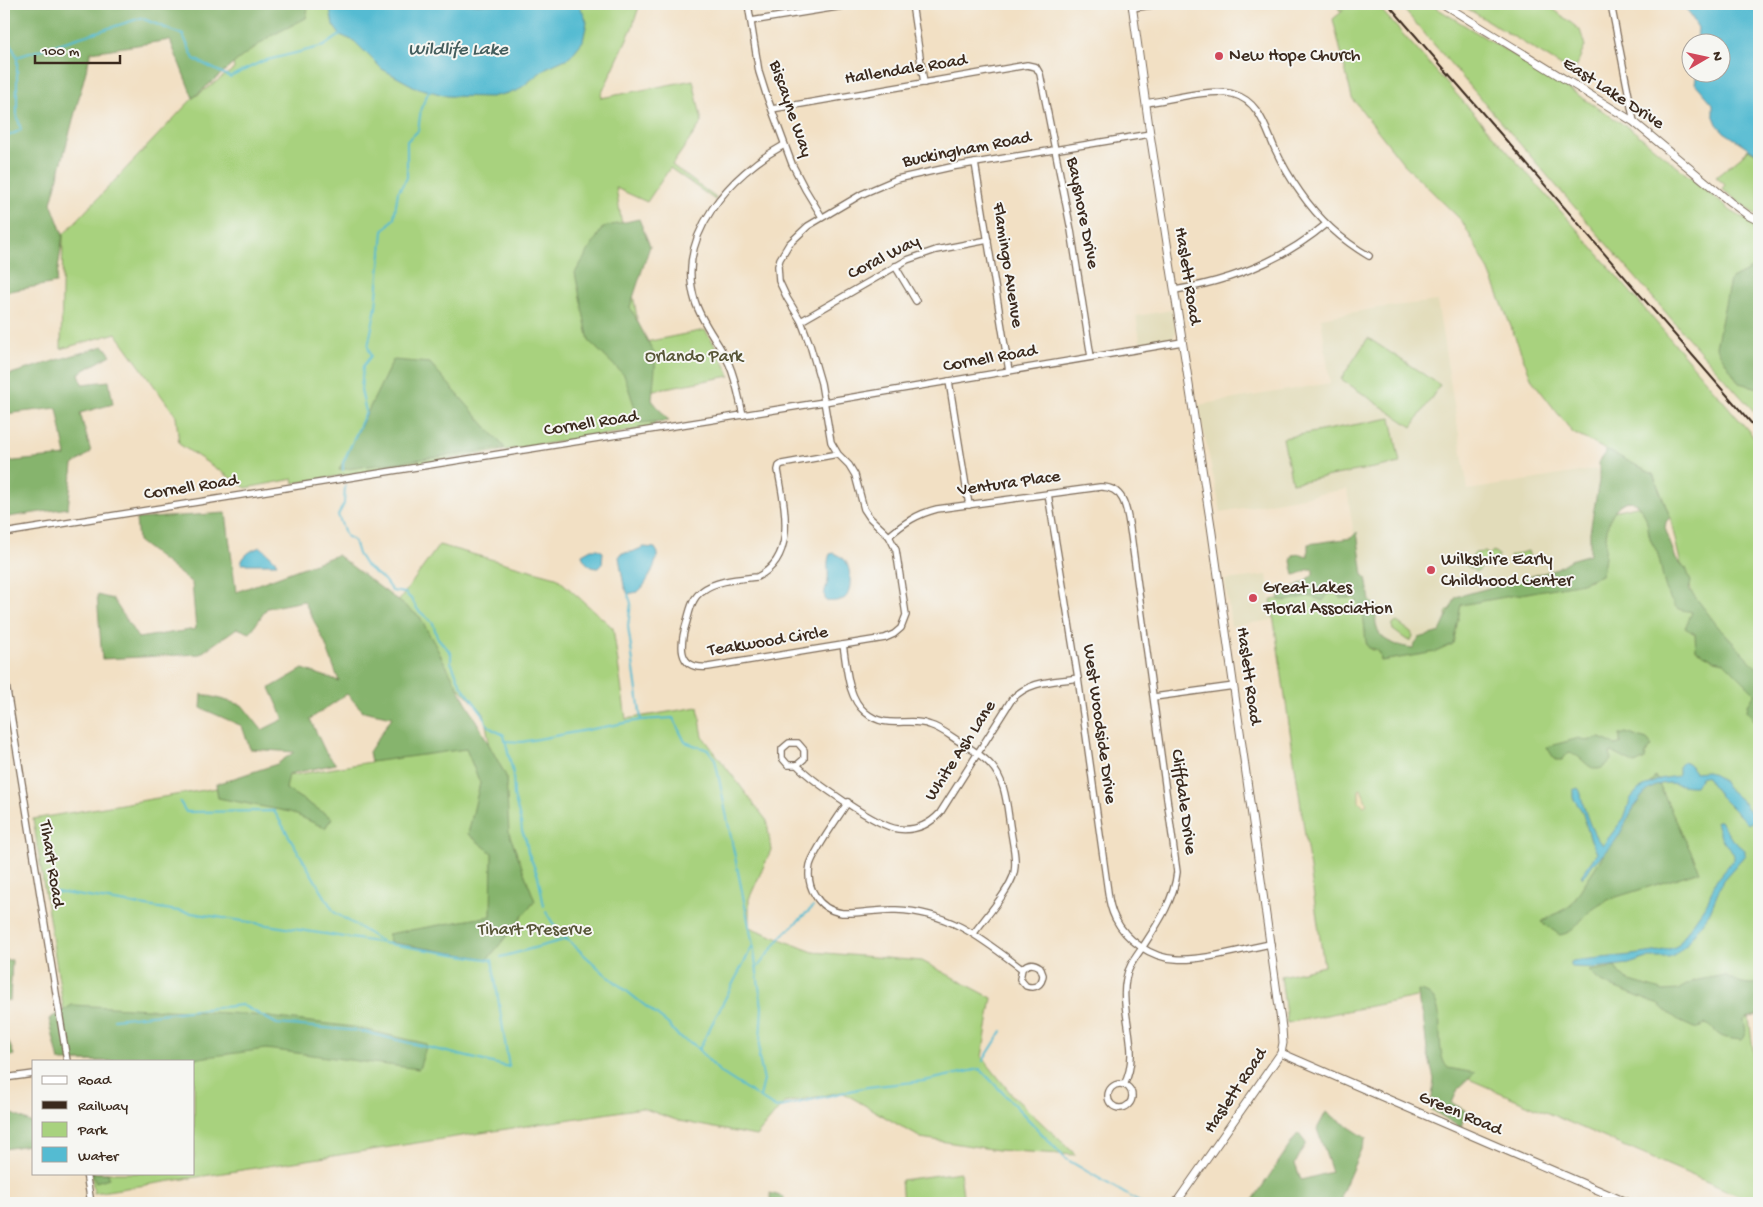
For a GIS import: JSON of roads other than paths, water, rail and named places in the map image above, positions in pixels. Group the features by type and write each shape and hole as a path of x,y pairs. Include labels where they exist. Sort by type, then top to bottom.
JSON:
{"street":[{"name":"Biscayne Way","path":"748,4 759,72 784,145 805,189 822,217"},
{"path":"751,21 828,6 856,4"},
{"path":"912,4 924,83"},
{"path":"1132,6 1159,4"},
{"name":"East Lake Drive","path":"1442,4 1634,122 1730,202 1749,216 1759,220"},
{"path":"1611,4 1634,122"},
{"name":"Haslett Road","path":"1132,6 1234,686 1271,944 1283,1043 1281,1053 1176,1203"},
{"name":"Hallendale Road","path":"772,109 1027,65 1036,67 1040,74"},
{"name":"Bayshore Drive","path":"1040,74 1071,230 1091,357"},
{"path":"1146,103 1220,92 1237,95 1247,101 1261,116 1279,157 1300,192 1326,224 1350,246 1369,256"},
{"name":"Buckingham Road","path":"843,646 890,636 898,632 904,624 906,608 896,550 889,536 866,514 855,474 838,454 831,442 817,367 801,321 782,289 778,274 780,258 789,244 800,233 822,217 862,194 897,179 918,173 1150,134"},
{"path":"743,415 729,364 704,323 695,302 692,286 692,260 702,227 725,192 747,169 784,145"},
{"name":"Flamingo Avenue","path":"975,163 1009,371"},
{"path":"1175,290 1219,281 1256,268 1296,246 1326,224"},
{"name":"Coral Way","path":"801,321 895,266 920,254 988,240"},
{"path":"895,266 916,301"},
{"name":"Cornell Road","path":"4,533 824,402 1182,342"},
{"path":"949,381 969,505"},
{"name":"Teakwood Circle","path":"838,454 779,466 786,526 785,538 776,562 757,577 713,584 701,591 692,604 681,645 683,654 688,662 702,668 843,646"},
{"name":"Ventura Place","path":"889,536 918,514 937,509 1100,486 1111,488 1121,494 1126,511"},
{"name":"West Woodside Drive","path":"1048,494 1078,678 1109,900 1119,925 1142,948"},
{"name":"Cliffdale Drive","path":"1124,1085 1129,1073 1132,1054 1124,989 1126,976 1131,964 1172,898 1177,872 1154,697 1126,511"},
{"path":"843,646 853,695 858,705 866,713 876,720 887,723 914,722 936,727 978,753 993,766 1003,786 1015,865 1014,874 974,933"},
{"name":"Tihart Road","path":"4,672 67,1060"},
{"name":"White Ash Lane","path":"797,765 804,759 804,750 798,743 789,743 782,749 782,758 788,765 797,765 811,779 880,823 901,829 920,827 931,822 940,813 1012,699 1023,689 1037,684 1078,678"},
{"path":"1154,697 1234,686"},
{"path":"848,802 810,867 810,886 822,904 827,908 842,913 889,910 918,912 944,919 974,933 1022,969"},
{"path":"1142,948 1164,957 1186,959 1271,944"},
{"path":"1031,964 1040,967 1043,975 1040,984 1032,988 1023,984 1020,976 1022,969 1031,964"},
{"name":"Green Road","path":"1281,1053 1606,1194 1617,1201 1628,1203"},
{"path":"4,1078 32,1074"},
{"name":"Cliffdale Drive","path":"1115,1085 1124,1085 1131,1092 1131,1101 1124,1108 1115,1108 1108,1101 1108,1092 1115,1085"},
{"path":"86,1174 91,1203"},
{"path":"1603,1203 1606,1194"}],"water":[{"name":"Wildlife Lake","path":"329,4 579,4 587,22 583,41 570,57 546,68 517,91 491,97 447,96 415,87 382,69 354,41 340,35 333,25"},
{"path":"1684,4 1759,4 1759,155 1724,132 1717,124 1713,114 1713,104 1695,83 1730,82 1730,32 1698,32 1698,28"},
{"path":"261,547 277,564 241,564 243,558 248,553"},
{"path":"644,547 655,548 658,553 655,562 647,581 640,590 628,594 624,586 619,557 622,553 632,552"},
{"path":"591,549 598,549 603,552 602,565 599,568 590,566 583,557 582,554"},
{"path":"834,553 846,562 850,578 849,590 848,595 843,599 826,601 828,560 830,554"},
{"path":"1683,762 1688,763 1695,772 1706,771 1721,779 1726,787 1744,803 1754,817 1753,821 1748,824 1719,795 1707,777 1702,776 1695,786 1670,783 1661,784 1645,793 1639,800 1614,843 1582,877 1597,853 1590,838 1582,811 1573,798 1573,790 1578,788 1581,793 1590,826 1599,842 1603,845 1624,818 1631,798 1638,790 1660,779 1677,776 1679,774 1679,767"},
{"path":"1717,821 1720,821 1731,838 1745,850 1745,855 1723,880 1710,912 1685,946 1669,958 1647,958 1629,964 1594,968 1571,967 1571,962 1573,961 1660,951 1678,945 1707,903 1716,880 1734,859 1732,852 1720,835"}],"waterway":[{"path":"4,138 21,130 17,115 17,57 141,18 183,35 194,59 230,77 263,61 324,46 340,35"},
{"path":"4,30 17,57"},
{"path":"343,470 343,463 366,412 361,390 363,366 371,356 368,347 376,307 383,231 394,218 398,192 407,178 407,141 418,131 421,108 429,91"},
{"path":"345,486 344,504 338,515 346,536 354,541 358,554 365,565 384,580 392,591 405,593 418,610 433,623 437,637 451,653 451,662 461,685 483,714 486,723 492,729 504,735 513,773 514,796 522,831 538,876 544,906"},
{"path":"505,741 522,742 641,720 628,626 631,603 628,594"},
{"path":"641,720 673,718 685,742 708,750 715,759 753,945 762,1007 759,1058 764,1080 760,1097"},
{"path":"180,802 186,812 274,811 334,912 381,941"},
{"path":"50,891 492,960 509,1067 360,1031 277,1024 242,1005 114,1019"},
{"path":"757,968 782,936 813,907"},
{"path":"546,912 557,930 604,973 668,1024 679,1037 693,1044 720,1072 776,1108 867,1087 924,1081 980,1069 1066,1159 1141,1203"},
{"path":"501,957 567,939"},
{"path":"699,1049 753,945"},
{"path":"983,1061 1002,1031"}],"railway":[{"path":"1388,4 1759,432"}],"place":[{"name":"New Hope Church","path":"1219,56"},
{"name":"Wilkshire Early Childhood Center","path":"1431,570"},
{"name":"Great Lakes Floral Association","path":"1253,598"}],"park label":[{"name":"Orlando Park","path":"694,357"},
{"name":"Tihart Preserve","path":"535,930"}]}
